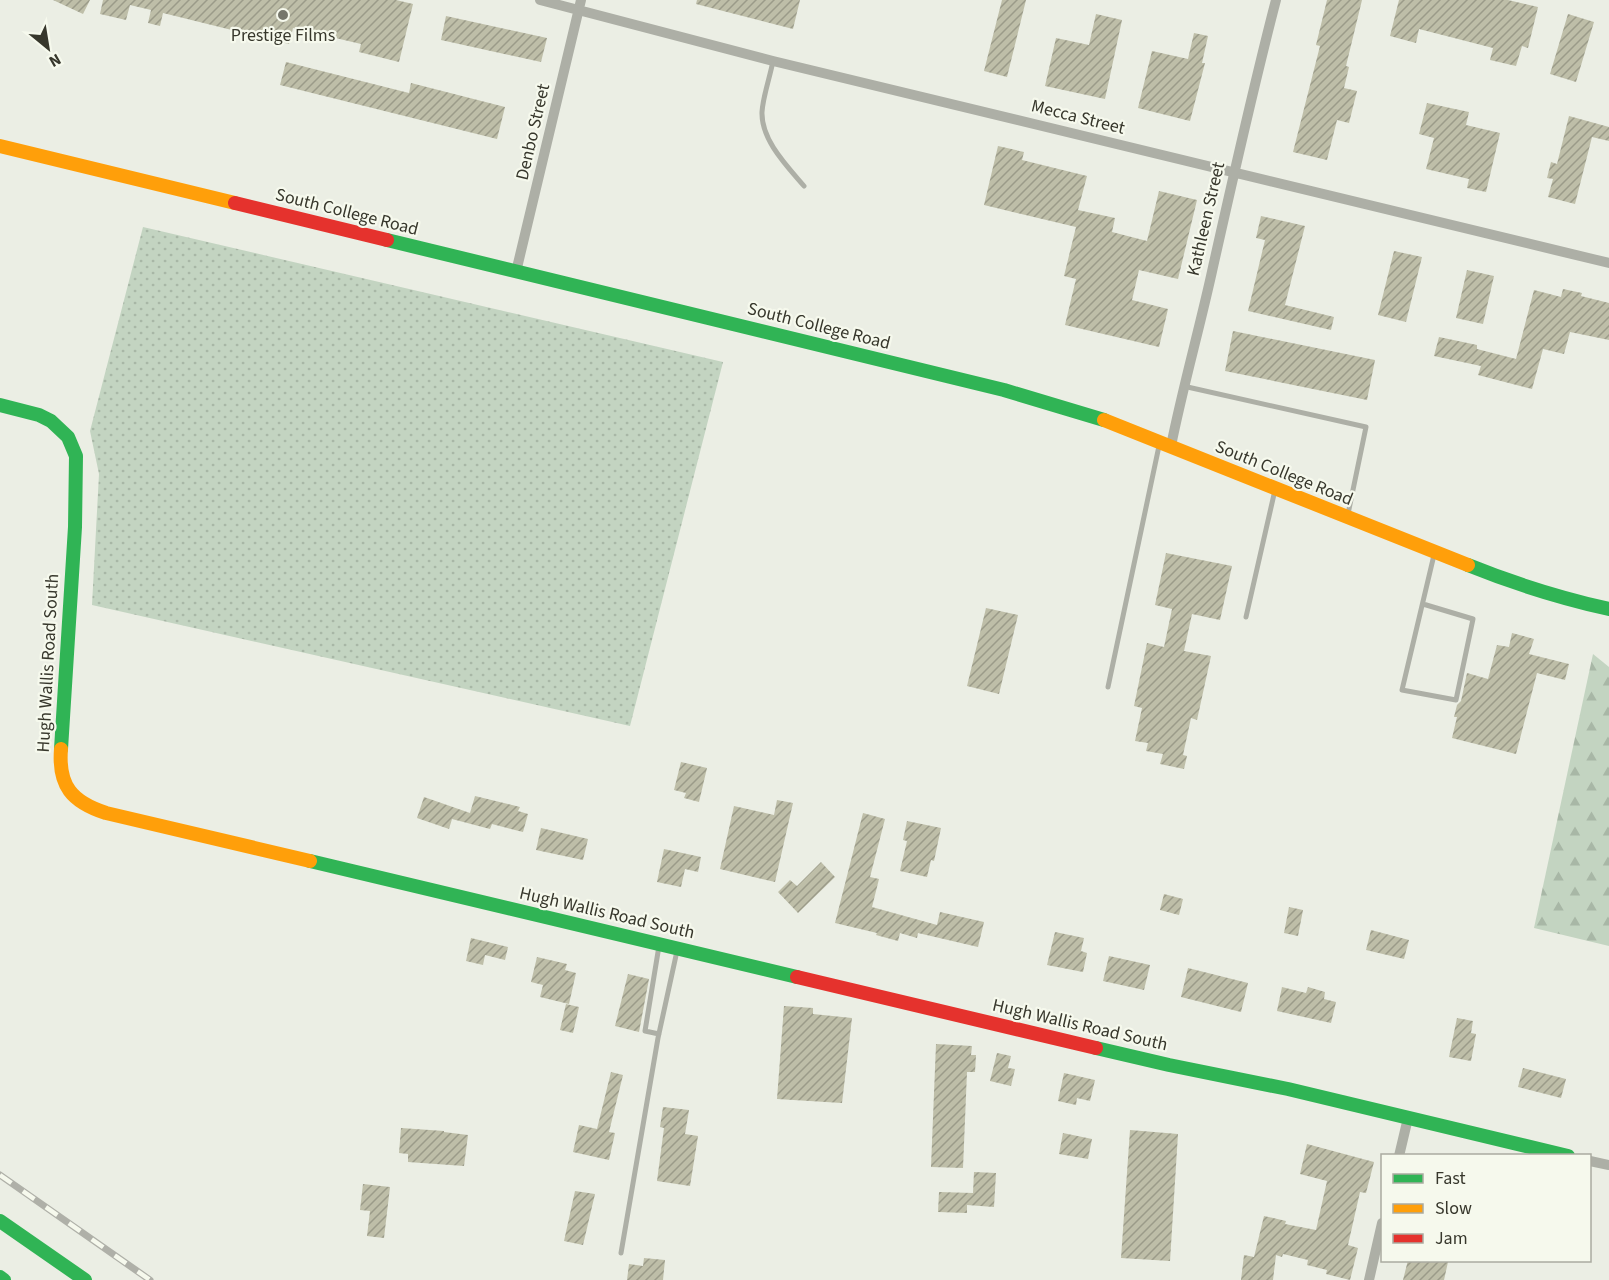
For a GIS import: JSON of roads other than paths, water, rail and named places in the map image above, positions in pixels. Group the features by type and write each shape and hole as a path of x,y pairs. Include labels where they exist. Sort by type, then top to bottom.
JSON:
{"main road":[{"name":"South College Road","path":"0,146 1004,390 1089,414 1520,586 1559,598 1609,609"},
{"name":"Hugh Wallis Road South","path":"0,405 32,413 51,421 68,437 76,456 75,527 60,742 63,781 72,796 83,805 106,813 1169,1065 1288,1089 1564,1154"},
{"path":"0,1221 85,1280"},
{"path":"0,1277 4,1280"}],"street":[{"name":"Mecca Street","path":"540,0 580,5 773,61 1609,262"},
{"name":"Kathleen Street","path":"1165,444 1183,386 1213,269 1233,171 1276,0"},
{"name":"Denbo Street","path":"516,272 580,5"},
{"path":"1399,1154 1408,1118"},
{"path":"1591,1161 1609,1165"},
{"path":"1369,1280 1381,1231"}],"lane":[{"path":"773,61 762,112 764,128 775,149 804,186"},
{"path":"1183,386 1365,427 1348,519"},
{"path":"1108,687 1165,444"},
{"path":"1246,617 1275,490"},
{"path":"1423,604 1473,619 1456,700 1402,690 1435,553"},
{"path":"659,944 645,1031 659,1034"},
{"path":"621,1253 659,1034 677,948"}],"railway":[{"path":"0,1175 150,1280"}],"place":[{"name":"Prestige Films","path":"283,15"}]}
